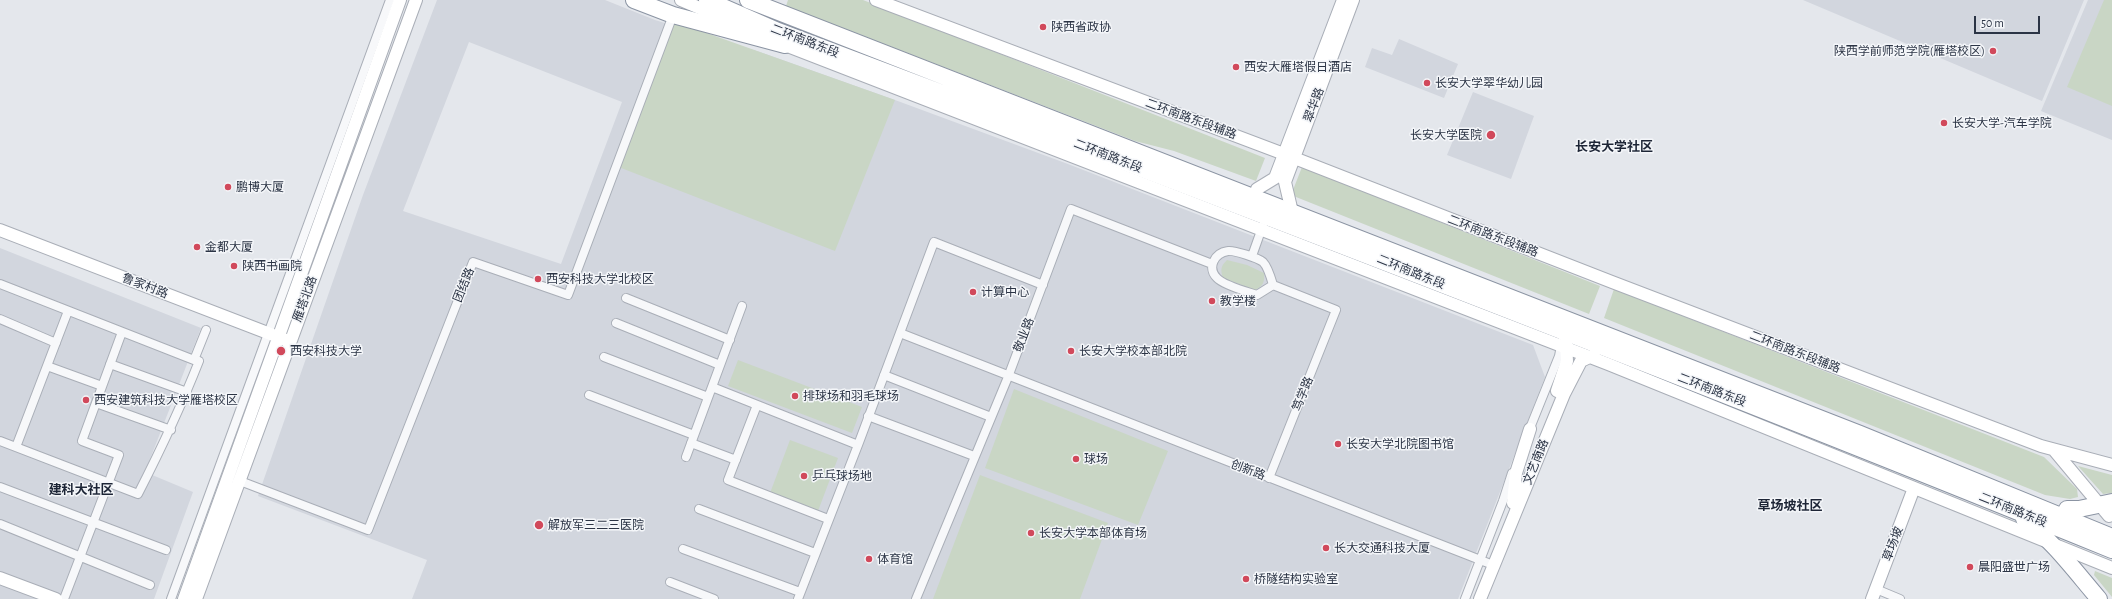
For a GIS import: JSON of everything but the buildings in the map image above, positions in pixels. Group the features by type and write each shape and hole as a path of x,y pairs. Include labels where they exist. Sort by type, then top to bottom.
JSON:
{"highway":[{"path":"634,0 673,15 785,45"},
{"name":"二环南路东段","path":"707,0 778,31 1564,343 1617,353 2112,550"},
{"name":"二环南路东段","path":"748,0 1138,153 1291,207 1860,434 2112,537"},
{"path":"773,0 787,15"},
{"path":"1138,153 1189,164 1257,189 1291,207 1670,349 2066,509 2105,512"},
{"path":"1978,483 2016,489"},
{"path":"2010,509 2038,529 2098,599"},
{"path":"2066,509 2105,512"}],"main road":[{"name":"雁塔北路","path":"184,599 400,0"},
{"name":"雁塔北路","path":"196,599 240,481 279,338 416,0"},
{"path":"681,0 785,45 1264,223"},
{"name":"二环南路东段辅路","path":"876,0 1289,156 1612,282 2054,450 2112,465"},
{"name":"翠华路","path":"1291,207 1285,182 1289,156 1344,0"},
{"name":"翠华路","path":"1257,189 1275,178 1289,156 1353,0"},
{"name":"鲁家村路","path":"0,230 279,338"},
{"path":"1564,343 1587,357 2112,568"},
{"name":"文艺南路","path":"1474,599 1484,562 1513,503 1560,384 1565,368 1564,343"},
{"path":"1587,357 1604,353 1617,353"},
{"name":"文艺南路","path":"1480,599 1574,371 1581,361 1587,357"},
{"path":"1513,503 1516,473 1530,429"},
{"path":"2054,450 2105,512"},
{"name":"草场坡","path":"1874,594 1914,488"},
{"path":"0,578 56,599"}],"street":[{"path":"172,599 279,338 390,0"},
{"name":"团结路","path":"240,481 368,530 473,262 568,295 673,15"},
{"name":"敬业路","path":"916,599 1008,376 1071,209 1212,264"},
{"path":"1252,256 1264,223"},
{"path":"683,549 799,596 858,445 934,242 1043,285"},
{"path":"1228,251 1252,256 1263,262 1273,285 1257,295 1217,279 1212,269 1212,264 1218,255 1228,251"},
{"path":"0,284 199,361 170,430 138,494 0,441"},
{"name":"笃学路","path":"1269,478 1336,310 1273,285"},
{"path":"626,298 730,340"},
{"path":"686,457 742,306"},
{"path":"16,447 68,311"},
{"path":"0,319 56,343"},
{"path":"616,323 720,365"},
{"path":"194,360 206,330"},
{"path":"64,599 119,455 82,441 122,332"},
{"name":"创新路","path":"900,333 1484,562"},
{"path":"1465,599 1484,562 1517,452 1530,429 1564,343"},
{"path":"604,357 708,397"},
{"path":"110,364 187,392"},
{"path":"48,366 102,386"},
{"path":"884,375 991,417"},
{"path":"712,387 858,445"},
{"path":"589,395 692,439 736,460"},
{"path":"96,403 170,430"},
{"path":"757,405 728,480 828,519"},
{"path":"868,416 974,456"},
{"path":"0,487 166,550"},
{"path":"698,509 816,552"},
{"path":"0,524 150,585"},
{"path":"670,582 714,599"},
{"path":"1874,594 1900,599"}],"shaded area":[{"name":"长安大学校本部北院","path":"437,0 605,0 655,20 760,52 1068,164 1533,345 1545,377 1458,599 412,599 427,560 258,496 363,195","holes":["469,42 622,102 561,264 403,211"]},
{"name":"陕西学前师范学院(雁塔校区)","path":"1803,0 2084,0 2042,101"},
{"path":"2088,0 2112,0 2112,140 2041,111"},
{"name":"长安大学翠华幼儿园","path":"1399,39 1458,64 1444,98 1365,67 1372,48 1392,55"},
{"name":"长安大学医院","path":"1473,92 1534,116 1511,179 1447,155"},
{"name":"西安建筑科技大学雁塔校区","path":"0,248 201,328 145,472 193,492 154,599 0,599"}],"green space":[{"path":"788,0 863,0 1265,158 1256,181 1174,151 1135,141 786,6"},
{"path":"2104,0 2112,0 2112,106 2067,87"},
{"path":"670,20 895,100 835,251 616,166"},
{"path":"1302,167 1600,286 1589,314 1291,195"},
{"path":"1227,260 1247,265 1264,273 1264,281 1262,285 1255,290 1223,278 1222,268 1223,264"},
{"path":"1614,289 2044,457 2077,489 2078,497 2070,499 2045,495 1604,318"},
{"name":"排球场和羽毛球场","path":"738,360 862,407 852,433 728,386"},
{"name":"球场","path":"1014,389 1168,451 1138,525 985,468"},
{"name":"乒乓球场地","path":"790,440 838,458 818,511 770,493"},
{"path":"2078,466 2112,475 2112,493 2103,494"},
{"name":"长安大学本部体育场","path":"980,475 1108,523 1080,599 933,599"},
{"path":"2095,571 2112,578 2112,597 2094,575"}],"place":[{"name":"陕西省政协","path":"1043,27"},
{"name":"陕西学前师范学院(雁塔校区)","path":"1993,51"},
{"name":"西安大雁塔假日酒店","path":"1236,67"},
{"name":"长安大学翠华幼儿园","path":"1427,83"},
{"name":"长安大学-汽车学院","path":"1944,123"},
{"name":"长安大学医院","path":"1491,135"},
{"name":"鹏博大厦","path":"228,187"},
{"name":"金都大厦","path":"197,247"},
{"name":"陕西书画院","path":"234,266"},
{"name":"西安科技大学北校区","path":"538,279"},
{"name":"计算中心","path":"973,292"},
{"name":"教学楼","path":"1212,301"},
{"name":"西安科技大学","path":"281,351"},
{"name":"长安大学校本部北院","path":"1071,351"},
{"name":"排球场和羽毛球场","path":"795,396"},
{"name":"西安建筑科技大学雁塔校区","path":"86,400"},
{"name":"长安大学北院图书馆","path":"1338,444"},
{"name":"球场","path":"1076,459"},
{"name":"乒乓球场地","path":"804,476"},
{"name":"解放军三二三医院","path":"539,525"},
{"name":"长安大学本部体育场","path":"1031,533"},
{"name":"长大交通科技大厦","path":"1326,548"},
{"name":"体育馆","path":"869,559"},
{"name":"晨阳盛世广场","path":"1970,567"},
{"name":"桥隧结构实验室","path":"1246,579"}],"district":[{"name":"长安大学社区","path":"1614,147"},
{"name":"建科大社区","path":"81,490"},
{"name":"草场坡社区","path":"1790,506"}]}
